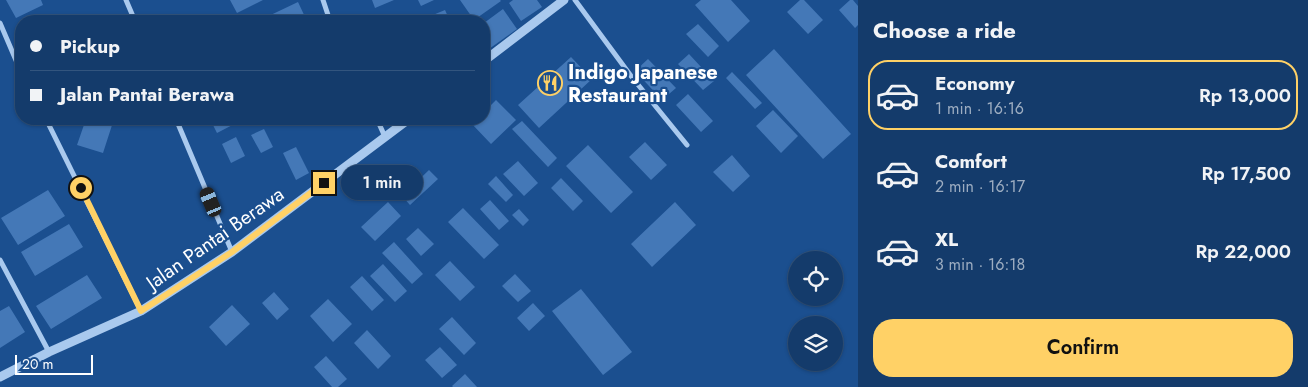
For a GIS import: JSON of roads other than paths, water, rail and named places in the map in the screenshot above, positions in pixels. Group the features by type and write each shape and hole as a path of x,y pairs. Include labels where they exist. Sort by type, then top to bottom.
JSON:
{"street":[{"path":"126,0 132,15"},
{"path":"322,0 328,15"},
{"path":"490,56 564,0"},
{"path":"575,0 687,145"},
{"path":"0,22 15,58"},
{"path":"49,125 141,311"},
{"path":"179,125 232,252"},
{"path":"380,125 385,137"},
{"name":"Jalan Pantai Berawa","path":"0,377 49,352 141,311 232,252 401,125"},
{"path":"0,260 49,352"}],"place":[{"name":"Indigo Japanese Restaurant","path":"550,83"}]}
